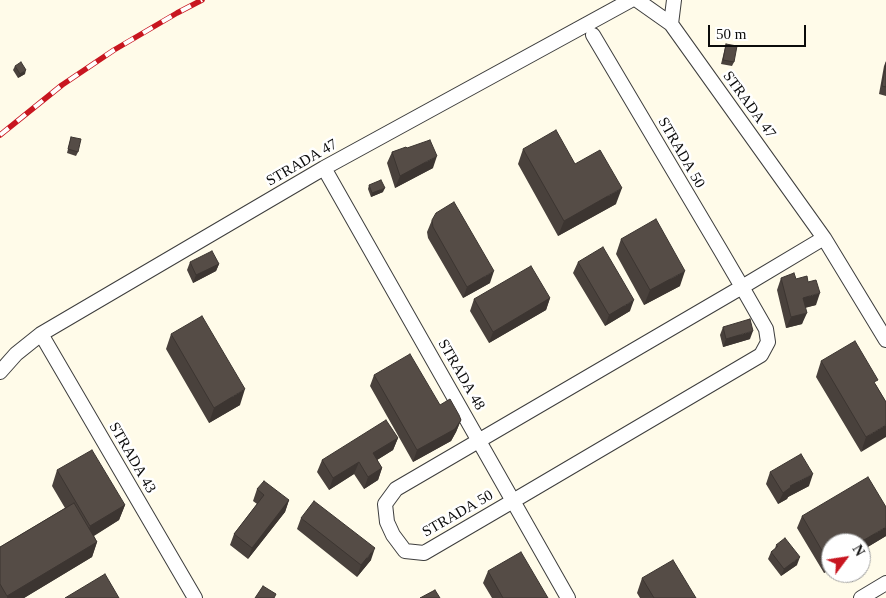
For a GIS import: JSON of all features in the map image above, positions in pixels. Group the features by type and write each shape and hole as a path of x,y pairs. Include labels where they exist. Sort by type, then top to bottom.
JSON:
{"street":[{"name":"STRADA 47","path":"0,372 16,354 41,334 324,168 631,0"},
{"name":"STRADA 47","path":"636,0 670,24 824,238"},
{"path":"670,24 674,0"},
{"name":"STRADA 50","path":"593,35 742,287 766,329 768,342 761,355 424,553 405,551 392,535 387,522 385,504 396,489 742,287 824,238"},
{"name":"STRADA 48","path":"324,168 568,598"},
{"path":"824,238 886,340"},
{"name":"STRADA 43","path":"41,334 195,598"},
{"path":"861,598 886,583"}],"building":[{"path":"726,44 737,46 734,62 723,60"},
{"path":"21,62 26,70 20,74 15,66"},
{"path":"886,63 886,87 882,86"},
{"path":"556,130 575,164 600,150 622,188 564,221 523,149"},
{"path":"71,137 81,139 78,152 68,149"},
{"path":"430,140 437,156 400,176 392,152"},
{"path":"381,180 385,188 372,193 369,185"},
{"path":"454,202 494,271 467,287 433,227 432,220 436,213"},
{"path":"656,219 685,271 650,290 621,239"},
{"path":"603,247 634,300 609,315 578,262"},
{"path":"212,251 219,264 196,275 190,262"},
{"path":"531,266 550,298 493,332 474,299"},
{"path":"794,273 796,279 807,276 808,282 816,280 820,293 803,298 807,313 791,317 781,278"},
{"path":"202,316 245,389 214,408 171,334"},
{"path":"750,319 753,331 726,339 723,327"},
{"path":"855,341 878,380 874,382 886,402 886,425 866,437 821,361"},
{"path":"410,354 440,405 450,399 461,420 455,429 417,450 374,375"},
{"path":"386,420 398,438 373,453 382,468 368,477 359,462 333,478 322,460"},
{"path":"92,450 125,505 90,526 57,470"},
{"path":"801,454 813,474 790,486 783,493 770,472"},
{"path":"868,477 886,507 886,527 871,536 871,533 821,533 821,549 802,516"},
{"path":"264,481 289,500 252,548 234,534 264,495 257,489"},
{"path":"314,501 375,548 361,565 301,518"},
{"path":"74,503 97,542 7,596 0,584 0,547"},
{"path":"785,538 800,557 784,569 771,552"},
{"path":"521,552 548,598 503,598 488,571"},
{"path":"673,560 696,598 654,598 642,578"},
{"path":"105,574 119,598 65,598"},
{"path":"263,586 276,594 274,598 255,598"},
{"path":"435,590 440,598 420,598"}],"railway":[{"path":"0,135 62,85 114,50 202,0"}]}
